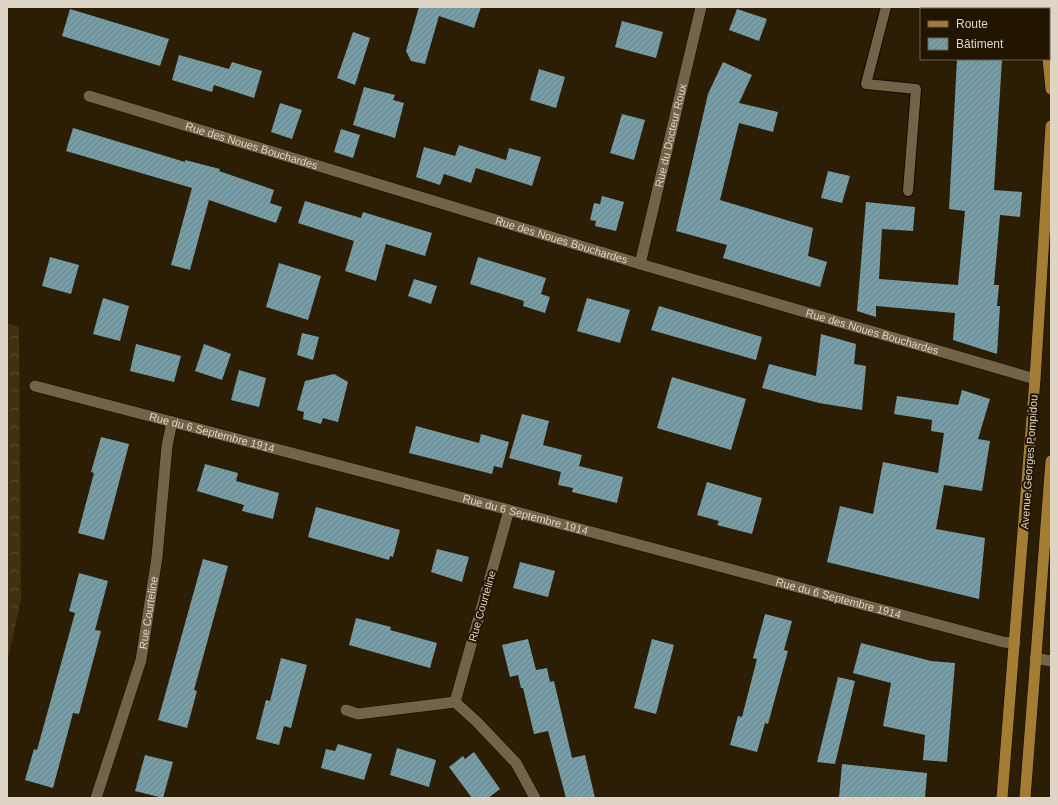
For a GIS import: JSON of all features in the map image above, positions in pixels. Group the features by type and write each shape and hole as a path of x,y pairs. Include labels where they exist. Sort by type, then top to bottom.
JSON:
{"main road":[{"path":"1013,7 1017,8"},
{"path":"1048,60 1051,89"},
{"name":"Avenue Georges Pompidou","path":"1002,798 1035,379 1051,126"},
{"name":"Avenue Georges Pompidou","path":"1025,798 1051,461"}],"street":[{"name":"Rue du Docteur Roux","path":"640,264 701,7"},
{"name":"Rue des Noues Bouchardes","path":"89,96 640,264 1035,379"},
{"name":"Rue du 6 Septembre 1914","path":"35,386 509,510 1003,642 1015,643"},
{"name":"Rue Courteline","path":"96,798 141,660 157,558 167,446 172,422"},
{"name":"Rue Courteline","path":"455,702 509,510"},
{"path":"1035,658 1051,661"},
{"path":"346,710 358,714 455,702 477,722 516,763 535,798"}],"lane":[{"path":"886,7 866,84 916,89 908,191"}],"green space":[{"path":"7,323 19,327 21,599 7,663"}],"building":[{"path":"419,7 481,7 474,28 439,16 425,64 411,61 406,51"},
{"path":"70,9 169,39 160,66 62,36"},
{"path":"737,9 767,19 759,41 729,30"},
{"path":"622,21 663,32 656,58 615,47"},
{"path":"353,32 370,38 355,85 337,78"},
{"path":"179,55 229,69 232,62 262,71 254,98 214,85 212,92 172,80"},
{"path":"957,60 1002,60 994,190 1022,192 1020,217 1000,215 994,285 999,285 997,306 1000,306 997,354 953,340 955,313 876,306 876,317 857,311 866,202 915,207 913,231 882,229 879,279 958,285 965,211 949,209"},
{"path":"723,62 752,75 739,103 778,112 773,132 739,123 720,200 813,228 808,256 827,262 820,287 723,258 727,245 676,231 708,94"},
{"path":"539,69 565,77 556,108 530,100"},
{"path":"364,87 395,95 393,100 404,103 395,138 353,125"},
{"path":"280,103 302,110 292,139 271,132"},
{"path":"622,114 645,120 634,160 610,153"},
{"path":"73,128 185,162 185,160 220,169 219,171 274,190 270,203 282,207 276,223 209,200 190,270 171,265 192,188 66,151"},
{"path":"341,129 360,135 353,158 334,152"},
{"path":"459,145 506,160 509,148 541,157 532,186 476,168 471,183 444,174 440,185 416,177 424,147 455,156"},
{"path":"828,171 850,176 842,203 821,198"},
{"path":"602,196 624,202 616,231 595,226 596,221 590,220 594,203 600,204"},
{"path":"305,201 361,218 363,212 432,233 425,256 386,244 376,281 345,271 354,241 298,223"},
{"path":"50,257 79,265 71,294 42,286"},
{"path":"478,257 546,278 541,294 550,297 545,313 523,306 524,301 470,284"},
{"path":"279,263 321,276 308,320 266,307"},
{"path":"414,279 437,286 431,304 408,296"},
{"path":"103,298 129,306 120,341 93,334"},
{"path":"587,298 630,310 620,343 577,331"},
{"path":"659,306 762,337 756,360 651,330"},
{"path":"302,333 319,337 313,360 297,355"},
{"path":"821,334 856,344 854,364 866,366 862,410 819,403 762,388 769,364 816,376"},
{"path":"136,344 181,356 174,382 130,371"},
{"path":"204,344 231,354 222,380 195,371"},
{"path":"239,370 266,378 259,407 231,400"},
{"path":"334,374 348,382 338,422 323,418 321,424 303,419 304,412 297,410 305,381"},
{"path":"672,377 746,399 731,450 657,428"},
{"path":"962,390 990,399 978,439 990,441 982,491 944,485 936,529 985,538 979,599 827,562 840,506 873,514 883,462 938,473 944,433 931,431 932,420 894,414 897,396 958,405"},
{"path":"522,414 549,421 543,445 582,455 579,466 623,477 617,503 572,492 573,488 558,485 561,472 509,458"},
{"path":"416,426 479,443 481,434 509,442 502,468 494,466 492,474 409,453"},
{"path":"101,437 129,444 104,540 78,533 94,473 91,472"},
{"path":"205,464 238,473 236,481 279,493 273,519 242,511 244,505 197,491"},
{"path":"707,482 762,498 752,534 717,525 719,521 697,515"},
{"path":"316,507 400,530 393,557 390,556 389,560 308,537"},
{"path":"437,549 469,557 462,582 431,572"},
{"path":"203,559 228,566 194,690 197,691 187,728 158,720"},
{"path":"520,562 555,571 548,597 513,588"},
{"path":"79,573 108,581 95,630 101,631 79,714 73,713 53,788 25,780 34,749 37,750 75,613 69,611"},
{"path":"765,614 792,621 784,650 788,651 768,724 765,723 757,752 730,745 738,716 742,717 757,659 753,658"},
{"path":"356,618 391,627 390,630 437,643 430,668 349,645"},
{"path":"528,639 536,670 547,668 550,682 554,681 572,758 585,755 595,798 566,798 548,731 534,734 523,688 521,688 518,675 510,677 502,645"},
{"path":"652,639 674,645 656,714 634,708"},
{"path":"861,643 931,661 955,663 947,762 923,760 925,735 883,726 891,683 853,673"},
{"path":"281,658 307,665 291,728 284,726 279,745 256,739 266,700 270,701"},
{"path":"838,677 855,681 835,764 817,762"},
{"path":"338,744 372,754 364,780 321,768 326,749 335,751"},
{"path":"397,748 436,760 429,787 390,775"},
{"path":"474,752 500,789 488,798 472,798 449,767 463,756 465,759"},
{"path":"145,755 173,762 163,798 135,791"},
{"path":"842,764 927,773 925,798 839,798"}]}
